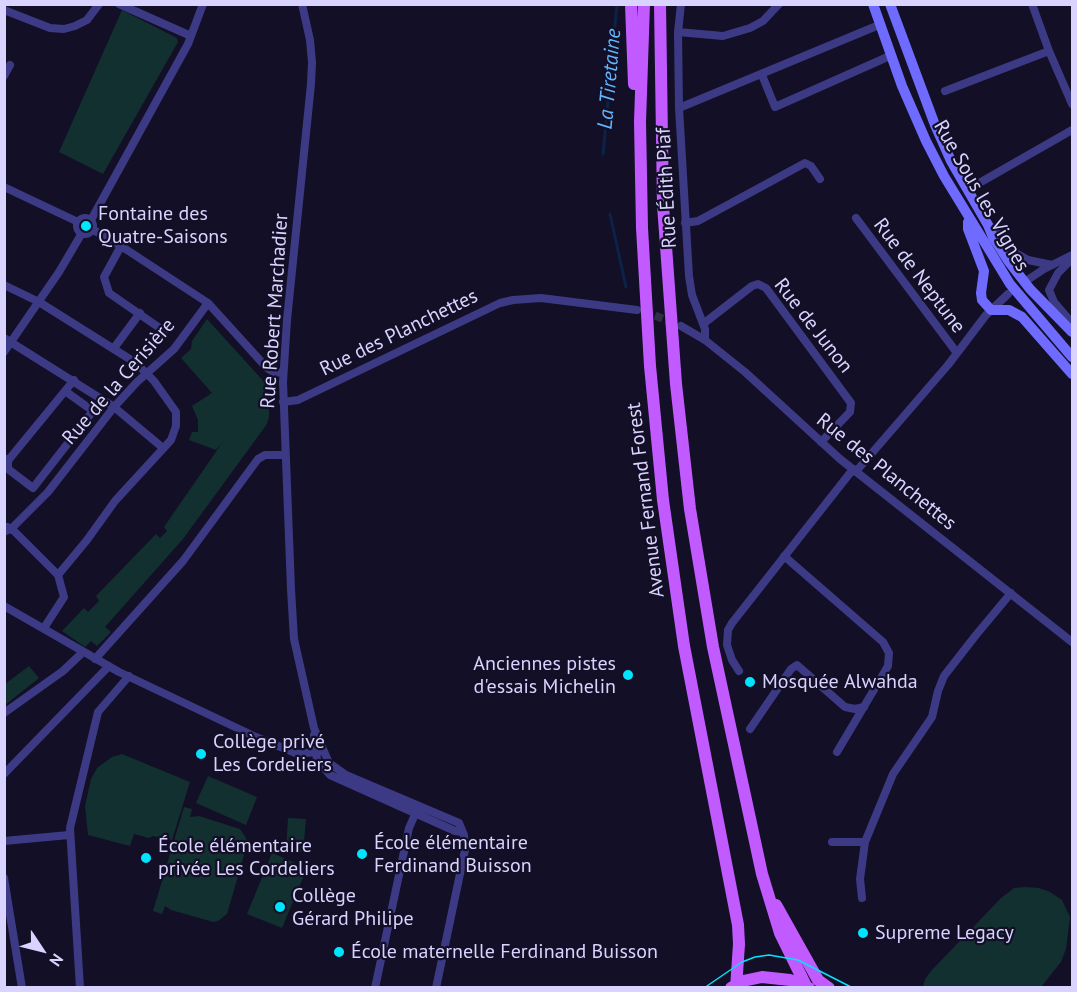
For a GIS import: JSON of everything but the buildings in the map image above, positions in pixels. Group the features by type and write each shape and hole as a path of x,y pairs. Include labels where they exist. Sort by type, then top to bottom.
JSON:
{"main road":[{"path":"631,4 634,83 640,122"},
{"name":"Avenue Fernand Forest","path":"644,4 640,122 644,277 650,366 663,500 684,646 738,925 740,944 734,987"},
{"path":"660,4 663,205 675,373 690,509 713,647 767,892 780,933 807,987"},
{"path":"767,892 818,980 829,987"},
{"path":"734,987 751,978 762,977 790,980 807,987"}],"street":[{"path":"4,10 50,28 64,29 87,20 99,4"},
{"path":"120,4 191,36"},
{"path":"82,233 86,234 92,230 91,220 168,81 191,36 203,4"},
{"name":"Rue Robert Marchadier","path":"302,4 310,40 311,84 286,320 283,402 294,639 319,752"},
{"name":"Rue Édith Piaf","path":"681,4 678,32 679,108 685,223 691,286 703,324 705,340"},
{"path":"678,32 727,35 750,28 763,21 779,4"},
{"name":"Rue Sous les Vignes","path":"873,4 879,25 926,141 1010,284 1072,357"},
{"name":"Rue Sous les Vignes","path":"890,4 935,125 951,161 993,237 1023,280 1072,332"},
{"path":"1034,5 1049,51 1072,104"},
{"path":"679,108 879,25"},
{"path":"945,91 1049,51"},
{"path":"762,75 775,107 892,55"},
{"path":"4,76 9,65"},
{"path":"981,182 1072,130"},
{"path":"685,223 698,221 805,163 811,166 820,179"},
{"path":"4,188 78,222"},
{"path":"969,217 968,229 984,271 981,297 991,310"},
{"path":"78,222 84,218 91,220"},
{"name":"Rue de Neptune","path":"856,219 957,353"},
{"path":"78,222 77,226 82,233"},
{"path":"988,225 999,232 1014,252 1028,260 1052,265"},
{"path":"92,230 134,254 208,303 267,368 273,372 284,373"},
{"path":"4,351 8,340 39,302 82,233"},
{"path":"121,246 104,277 109,293 164,331"},
{"path":"1029,279 1052,265 1072,257"},
{"path":"1072,257 1058,273 1049,290 1054,302 1072,323"},
{"name":"Rue de Junon","path":"703,324 752,286 758,284 766,288 851,403 850,412 821,442"},
{"path":"4,285 39,302 114,348 148,373 176,412 176,426 171,440 116,501 58,575"},
{"path":"739,671 729,653 726,638 728,630 850,473 859,468 991,310 1008,294"},
{"name":"Rue des Planchettes","path":"283,402 298,400 500,303 541,298 637,310"},
{"name":"Rue de la Cerisière","path":"6,528 13,527 48,492 114,407 174,349 208,303"},
{"path":"991,310 1009,310 1022,316 1072,374"},
{"path":"114,348 140,313"},
{"name":"Rue des Planchettes","path":"681,326 705,340 745,372 854,470 1072,642"},
{"path":"8,340 114,407 163,448"},
{"path":"64,391 93,411 33,488 8,469 6,461 64,391 74,380"},
{"path":"95,659 183,561 258,459 265,455 285,455"},
{"path":"6,528 58,575 64,597 44,628"},
{"path":"784,556 883,642 889,653 888,666 837,752"},
{"path":"862,898 861,879 865,842 893,774 932,717 938,691 945,676 1011,593"},
{"path":"4,606 95,659 282,749 298,754 319,752 317,760 325,771 336,779 459,823 465,841 465,850 436,987"},
{"path":"4,713 63,670 83,652"},
{"path":"750,729 791,669 797,665 845,706 855,709 864,707"},
{"path":"4,774 109,666"},
{"path":"80,987 69,835 96,721 102,706 129,676"},
{"path":"375,987 409,828 417,809"},
{"path":"4,841 69,835"},
{"path":"832,842 865,842"},
{"path":"4,878 22,987"}],"green space":[{"path":"122,10 177,38 178,42 103,174 59,152"},
{"path":"207,319 267,385 269,417 267,424 183,539 105,627 111,632 97,646 91,641 85,647 62,631 84,608 88,612 99,601 96,596 156,534 160,538 167,531 164,527 222,443 216,450 189,440 192,432 198,432 198,420 192,406 212,393 181,358 191,349 192,341"},
{"path":"29,666 39,678 5,705 5,684"},
{"path":"122,754 190,782 172,840 134,834 130,846 88,835 85,806 91,779 97,768 112,757"},
{"path":"208,776 257,797 246,825 196,803"},
{"path":"184,807 192,809 190,817 199,816 240,829 246,838 247,845 227,914 218,921 213,922 171,910 165,906 162,914 153,911"},
{"path":"288,818 306,819 303,852 286,851"},
{"path":"272,853 307,868 282,928 247,914"},
{"path":"1014,888 1039,888 1062,900 1070,917 1066,949 1061,962 1041,987 923,987 931,971 1001,898"}],"waterway":[{"name":"La Tiretaine","path":"603,154 617,4"},
{"name":"La Tiretaine","path":"610,214 626,287"}],"tunnel":[{"path":"644,311 674,323"}],"tram line":[{"path":"704,988 742,962 769,955 798,960 853,988"}],"place":[{"name":"Fontaine des Quatre-Saisons","path":"86,226"},
{"name":"Anciennes pistes d'essais Michelin","path":"628,675"},
{"name":"Mosquée Alwahda","path":"750,682"},
{"name":"Collège privé Les Cordeliers","path":"201,754"},
{"name":"École élémentaire Ferdinand Buisson","path":"362,854"},
{"name":"École élémentaire privée Les Cordeliers","path":"146,858"},
{"name":"Collège Gérard Philipe","path":"280,907"},
{"name":"Supreme Legacy","path":"863,933"},
{"name":"École maternelle Ferdinand Buisson","path":"339,952"}]}
